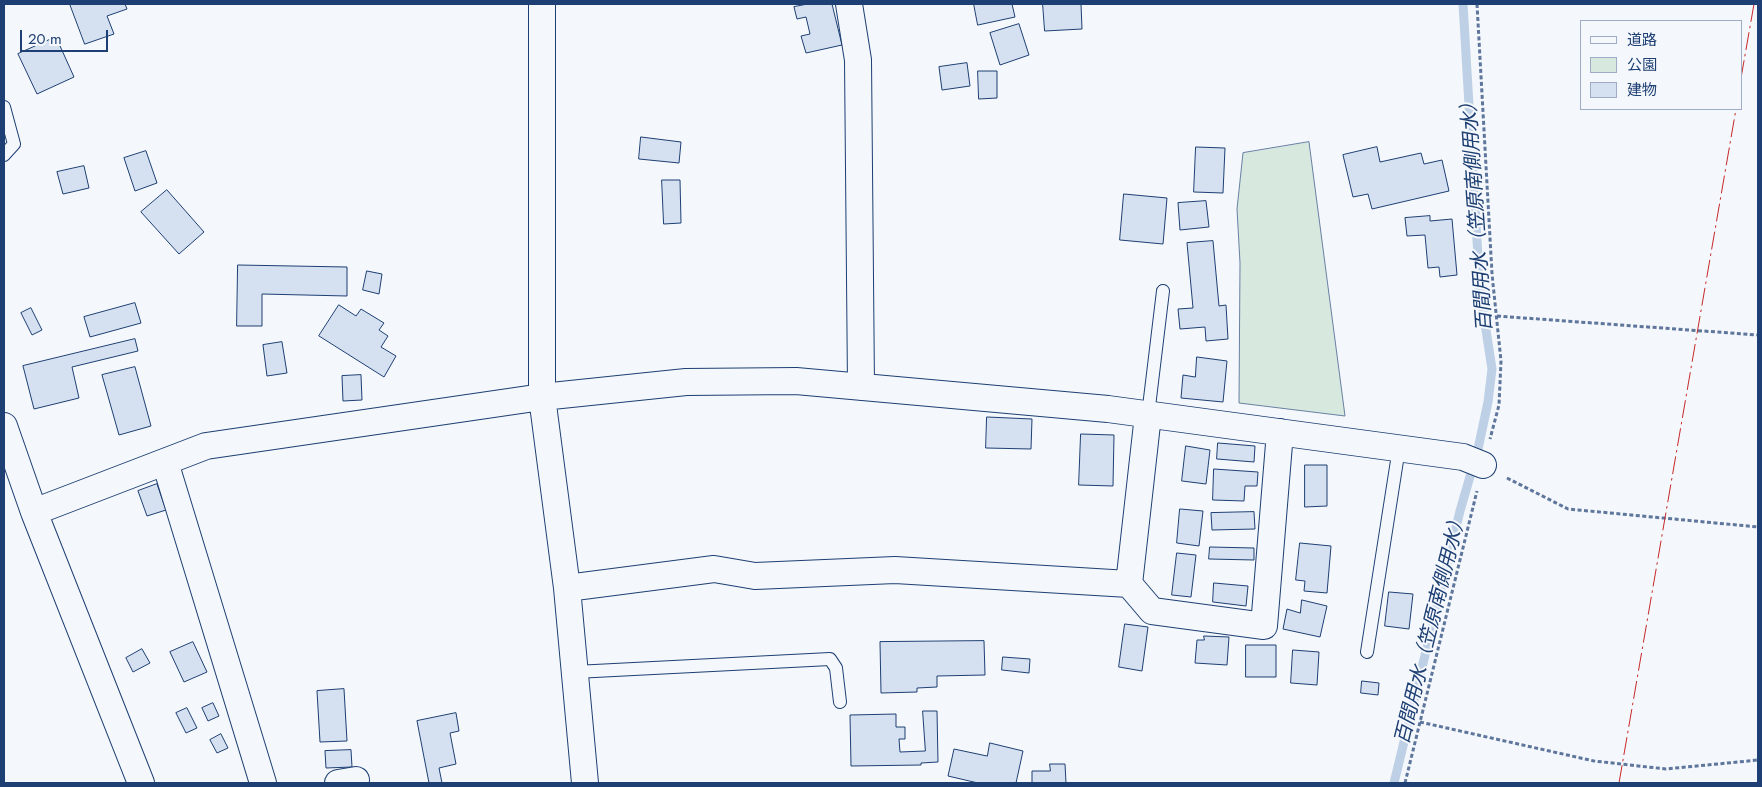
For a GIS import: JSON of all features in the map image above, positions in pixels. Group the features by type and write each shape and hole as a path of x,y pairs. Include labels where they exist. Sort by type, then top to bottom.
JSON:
{"street":[{"path":"542,4 542,397 567,588 585,783"},
{"path":"849,4 858,60 861,387"},
{"path":"34,512 206,446 542,397 686,382 796,381 1108,409 1463,457 1483,466"},
{"path":"1129,584 1148,415"},
{"path":"4,426 34,512 125,747 141,783"},
{"path":"567,588 714,569 755,576 895,570 1129,584 1152,611 1264,626 1280,432"},
{"path":"165,462 263,783"}],"lane":[{"path":"4,106 14,144 4,155"},
{"path":"1148,415 1163,291"},
{"path":"1367,652 1398,448"},
{"path":"575,672 830,659 836,668 840,702"}],"path":[{"path":"1405,783 1499,404 1501,361 1492,274 1477,4"},
{"path":"1497,316 1758,335"},
{"path":"1483,466 1568,509 1758,527"},
{"path":"1420,722 1594,761 1666,769 1758,760"}],"green space":[{"path":"1309,142 1345,416 1239,403 1240,263 1237,209 1243,153"}],"building":[{"path":"70,4 125,4 127,9 107,16 114,34 85,44"},
{"path":"808,4 832,4 842,45 806,53 801,36 810,34 806,17 797,19 794,7"},
{"path":"974,4 1012,4 1015,17 978,25"},
{"path":"1043,4 1081,4 1082,29 1045,31"},
{"path":"1019,24 1029,55 1000,65 990,33"},
{"path":"56,37 74,77 37,94 18,54"},
{"path":"967,63 970,86 942,90 939,67"},
{"path":"978,71 997,71 997,98 979,99"},
{"path":"641,137 681,142 679,163 639,159"},
{"path":"1196,147 1225,148 1223,193 1194,192"},
{"path":"1377,147 1380,162 1421,153 1424,164 1442,160 1449,191 1372,209 1368,194 1353,197 1343,155"},
{"path":"146,151 157,183 135,191 124,158"},
{"path":"84,166 89,188 63,194 57,172"},
{"path":"662,180 680,180 681,223 664,224"},
{"path":"167,190 204,232 179,254 141,212"},
{"path":"1124,194 1167,198 1163,244 1120,240"},
{"path":"1206,201 1209,227 1180,230 1178,203"},
{"path":"1430,216 1430,221 1452,219 1457,275 1440,277 1439,267 1428,268 1425,235 1407,236 1405,218"},
{"path":"1213,241 1219,306 1226,305 1228,339 1206,341 1205,327 1180,329 1178,309 1193,308 1187,243"},
{"path":"238,265 347,267 347,296 262,294 262,326 237,326"},
{"path":"367,271 382,274 379,294 363,290"},
{"path":"135,303 141,323 90,337 84,317"},
{"path":"339,305 356,316 361,309 384,323 379,330 388,336 381,347 396,356 384,377 319,336"},
{"path":"31,308 42,330 32,335 21,313"},
{"path":"135,339 138,351 72,367 79,398 34,409 23,366"},
{"path":"282,342 287,373 267,376 263,345"},
{"path":"1197,357 1227,361 1223,402 1181,398 1183,375 1195,377"},
{"path":"135,367 151,426 119,435 102,375"},
{"path":"361,375 362,400 343,401 342,376"},
{"path":"987,417 1032,419 1031,449 986,448"},
{"path":"1081,434 1114,435 1113,486 1079,485"},
{"path":"1218,443 1255,446 1254,462 1217,459"},
{"path":"1186,446 1210,450 1206,484 1182,481"},
{"path":"1305,465 1327,465 1327,506 1305,507"},
{"path":"1214,469 1258,472 1257,486 1245,486 1244,501 1213,500"},
{"path":"157,484 166,510 147,516 138,491"},
{"path":"1180,509 1203,511 1199,546 1177,543"},
{"path":"1254,512 1255,529 1212,530 1211,513"},
{"path":"1300,543 1331,546 1327,593 1304,591 1305,581 1296,580"},
{"path":"1210,547 1254,548 1254,560 1209,559"},
{"path":"1177,553 1196,555 1191,597 1172,595"},
{"path":"1214,583 1248,586 1246,606 1213,602"},
{"path":"1389,592 1413,594 1409,629 1385,626"},
{"path":"1302,600 1327,606 1320,637 1283,629 1287,609 1300,613"},
{"path":"1125,624 1148,627 1142,671 1119,667"},
{"path":"1204,636 1229,637 1227,665 1195,663 1197,640 1204,640"},
{"path":"984,641 985,675 937,676 937,687 917,688 917,692 881,693 880,642"},
{"path":"193,642 207,672 184,682 170,652"},
{"path":"1246,645 1276,645 1276,677 1246,677"},
{"path":"142,649 150,663 133,672 126,658"},
{"path":"1293,650 1319,652 1317,685 1291,683"},
{"path":"1003,657 1030,659 1029,673 1002,670"},
{"path":"1362,681 1379,683 1378,695 1361,693"},
{"path":"344,689 347,741 320,742 317,691"},
{"path":"213,703 219,716 208,721 202,708"},
{"path":"187,708 197,728 186,733 176,713"},
{"path":"923,711 937,711 938,762 921,763 921,765 851,766 850,715 896,714 896,727 905,727 905,739 899,739 900,752 925,751"},
{"path":"456,713 459,731 450,733 456,764 439,768 442,783 429,783 417,721"},
{"path":"221,734 228,748 217,753 210,740"},
{"path":"990,743 1023,751 1016,783 978,783 948,776 954,749 987,756"},
{"path":"351,750 352,767 326,768 325,751"},
{"path":"1050,764 1065,764 1066,783 1032,783 1032,771 1050,771"}],"waterway":[{"name":"百間用水（笠原南側用水）","path":"1463,4 1480,291 1492,369 1488,402 1478,449"},
{"name":"百間用水（笠原南側用水）","path":"1394,783 1460,511 1471,473"}],"power":[{"path":"1742,72 1754,4"},
{"path":"1619,783 1736,110"}]}
